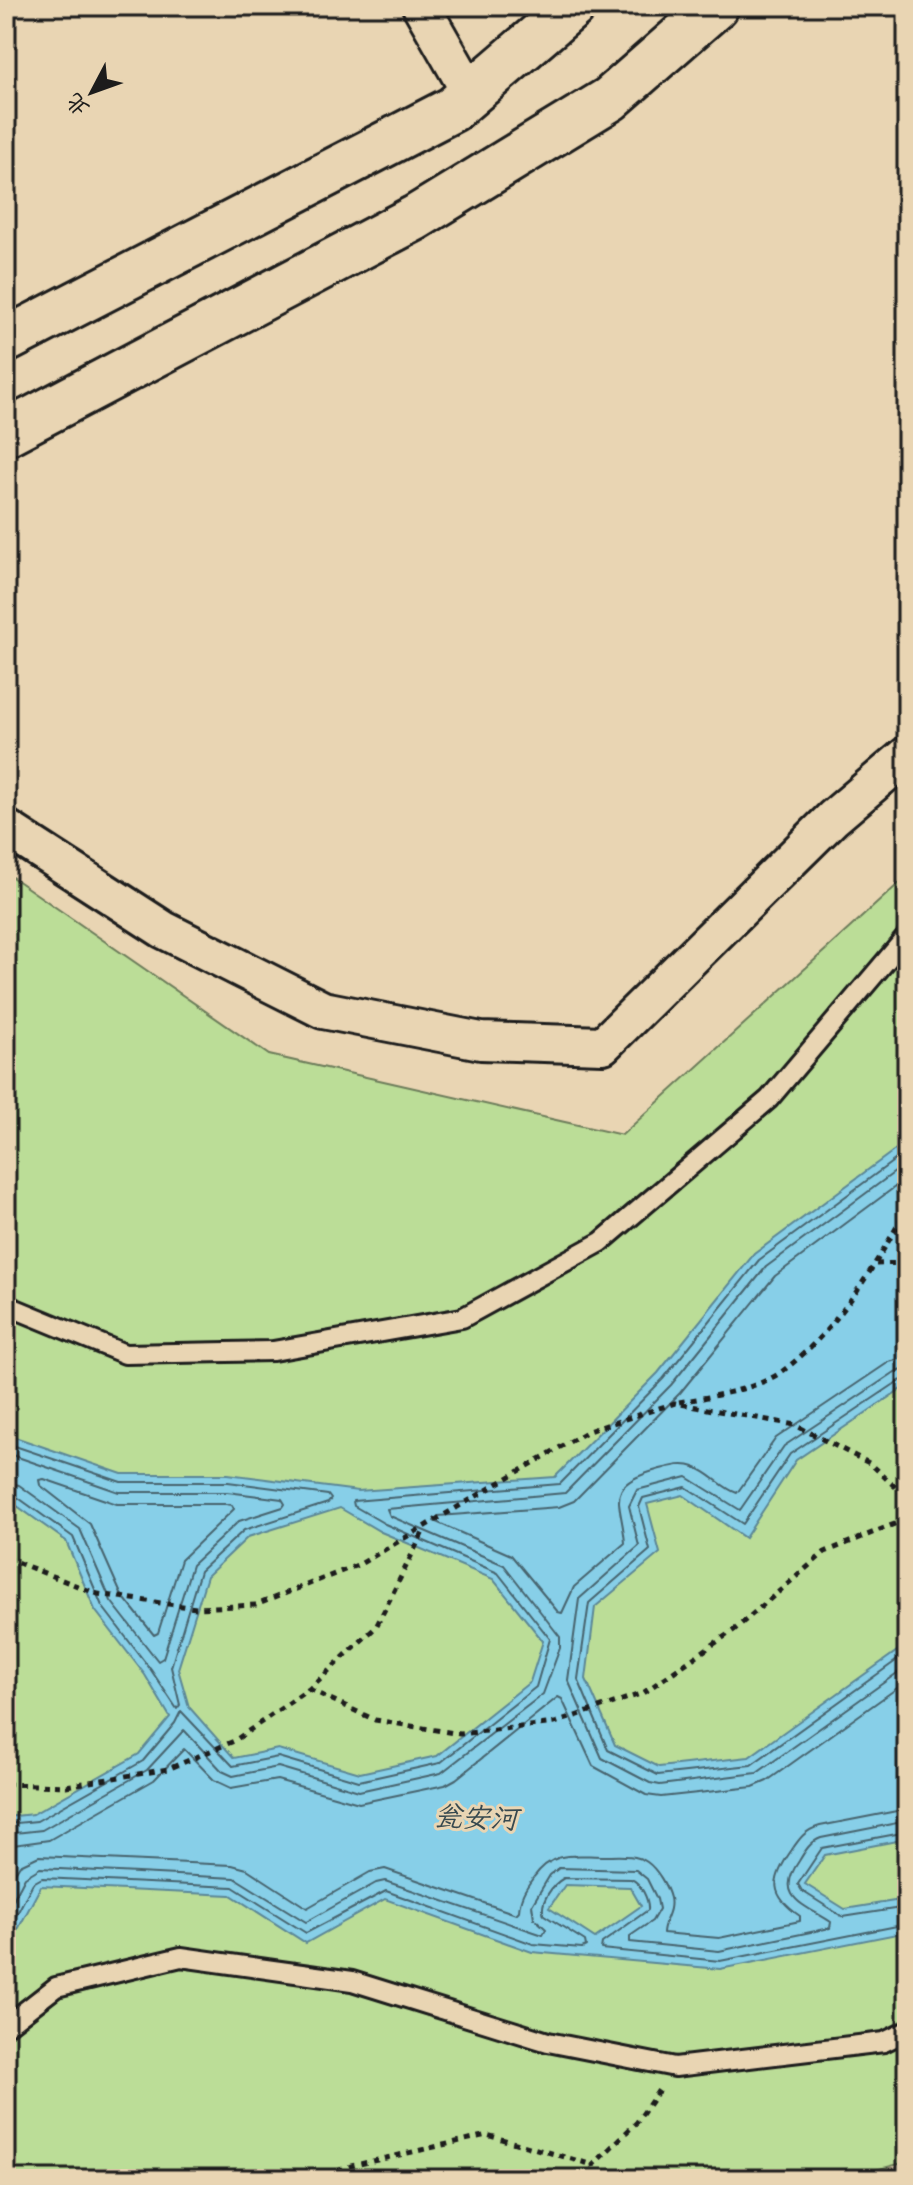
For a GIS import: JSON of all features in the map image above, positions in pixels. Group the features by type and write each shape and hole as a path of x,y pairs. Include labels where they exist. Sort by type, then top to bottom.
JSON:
{"main road":[{"path":"6,340 453,109 573,6"},
{"path":"6,433 415,218 610,99 716,6"}],"street":[{"path":"421,6 471,94"},
{"path":"6,828 164,930 323,1010 481,1041 603,1045 833,818 907,755"}],"lane":[{"path":"6,1305 125,1354 273,1351 462,1318 601,1242 769,1099 907,936"},
{"path":"6,2026 56,1987 181,1957 352,1981 548,2042 675,2067 884,2042 907,2031"}],"path":[{"path":"6,1558 98,1594 196,1608 256,1605 360,1564 588,1431 675,1403 726,1395 783,1372 831,1325 876,1264 907,1209"},
{"path":"876,1264 907,1263"},
{"path":"675,1403 795,1425 871,1464 907,1498"},
{"path":"309,1689 375,1720 460,1734 555,1723 643,1693 734,1630 825,1552 907,1519"},
{"path":"6,1784 66,1786 168,1769 234,1741 309,1689 376,1627 425,1528"},
{"path":"593,2165 637,2122 675,2067"},
{"path":"315,2179 351,2166 487,2135 593,2165"},
{"path":"593,2165 596,2179"}],"green space":[{"path":"6,873 269,1055 622,1135 907,876 907,2162 840,2179 6,2179"}],"water":[{"name":"瓮安河","path":"907,1141 907,1385 796,1460 745,1538 683,1495 647,1504 660,1553 595,1607 586,1679 615,1745 659,1767 749,1757 907,1644 907,1839 825,1855 805,1884 845,1909 907,1899 907,1932 720,1969 532,1952 385,1899 306,1943 231,1895 41,1886 6,1952 6,1817 33,1814 139,1754 170,1717 145,1675 95,1610 66,1541 6,1498 6,1434 122,1474 228,1474 358,1491 555,1477 658,1373 754,1254","holes":["340,1508 381,1532 493,1579 543,1641 530,1682 437,1756 360,1773 278,1749 234,1758 189,1707 178,1669 207,1576 248,1537","565,1885 630,1887 641,1906 595,1938 549,1908"]}]}
